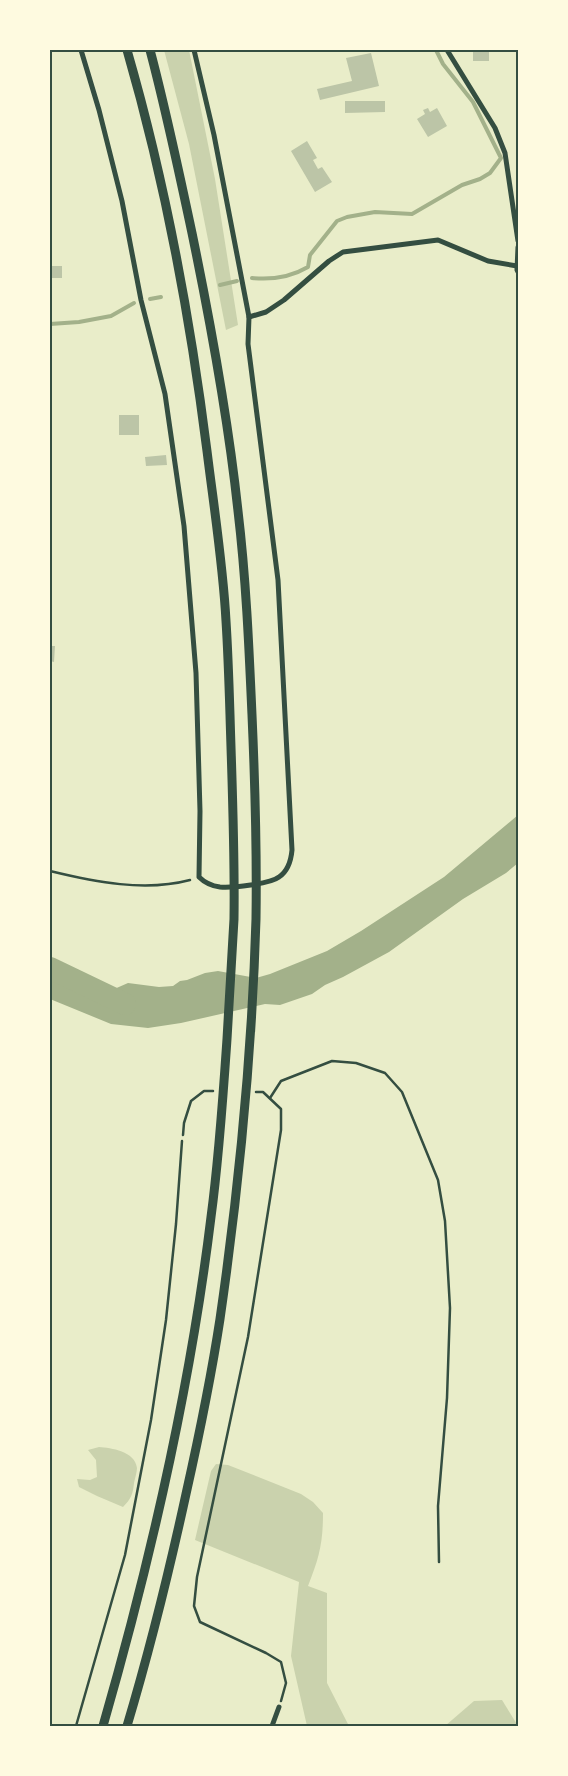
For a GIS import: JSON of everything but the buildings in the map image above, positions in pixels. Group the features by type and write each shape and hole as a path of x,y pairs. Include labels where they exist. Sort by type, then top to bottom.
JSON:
{"main road":[{"path":"103,1726 150,1554 175,1438 196,1318 211,1218 221,1123 234,919 226,618 200,394 181,284 163,196 127,50"},
{"path":"128,1726 150,1650 197,1443 220,1323 243,1124 255,939 256,789 248,628 238,510 222,391 201,276 164,102 150,50"}],"street":[{"path":"81,50 99,110 122,201 141,300 165,394 184,526 196,673 200,811 199,877 205,883 220,887 271,882 281,876 291,863 292,850 278,580 248,344 249,318 214,135 194,50"},
{"path":"447,50 495,128 505,153 518,241"},
{"path":"249,318 266,312 284,300 329,260 343,252 438,240 488,261 518,269 518,247"},
{"path":"272,1726 279,1707"}],"lane":[{"path":"76,1726 125,1555 151,1420 166,1320 182,1141"}],"path":[{"path":"50,871 89,880 151,886 178,883 199,877"},
{"path":"270,1098 281,1081 332,1061 356,1063 385,1072 402,1092 438,1180 445,1221 450,1308 447,1398 438,1506 439,1562"},
{"path":"182,1141 184,1123 192,1101 204,1091 214,1091"},
{"path":"253,1092 262,1092 281,1110 281,1130 248,1337 197,1577 194,1606 200,1622 281,1662 286,1683 279,1707"}],"shaded area":[{"path":"164,50 189,50 215,179 238,325 226,330 189,144"},
{"path":"518,815 518,863 506,873 463,899 389,952 325,985 312,994 280,1005 265,1004 181,1023 148,1028 111,1024 50,999 50,966 56,971 97,990 112,990 128,983 159,987 173,986 180,981 218,971 256,978 270,974 327,951 361,931 444,877"},
{"path":"99,1447 110,1448 127,1454 135,1462 137,1470 132,1493 130,1499 123,1507 79,1487 77,1479 90,1480 97,1477 96,1460 88,1450"},
{"path":"216,1464 228,1465 301,1494 313,1502 323,1513 320,1551 308,1586 327,1593 327,1683 349,1726 307,1726 291,1656 299,1582 195,1540 211,1471"},
{"path":"502,1700 518,1726 445,1726 474,1701"}],"waterway":[{"path":"252,278 267,279 281,277 308,267 310,255 337,221 347,217 375,212 412,214 462,185 480,179 490,173 501,158 473,102 443,64 436,50"},
{"path":"220,285 237,281"},
{"path":"150,299 161,297"},
{"path":"50,324 79,322 111,316 134,303"},
{"path":"50,968 125,1004"}]}
